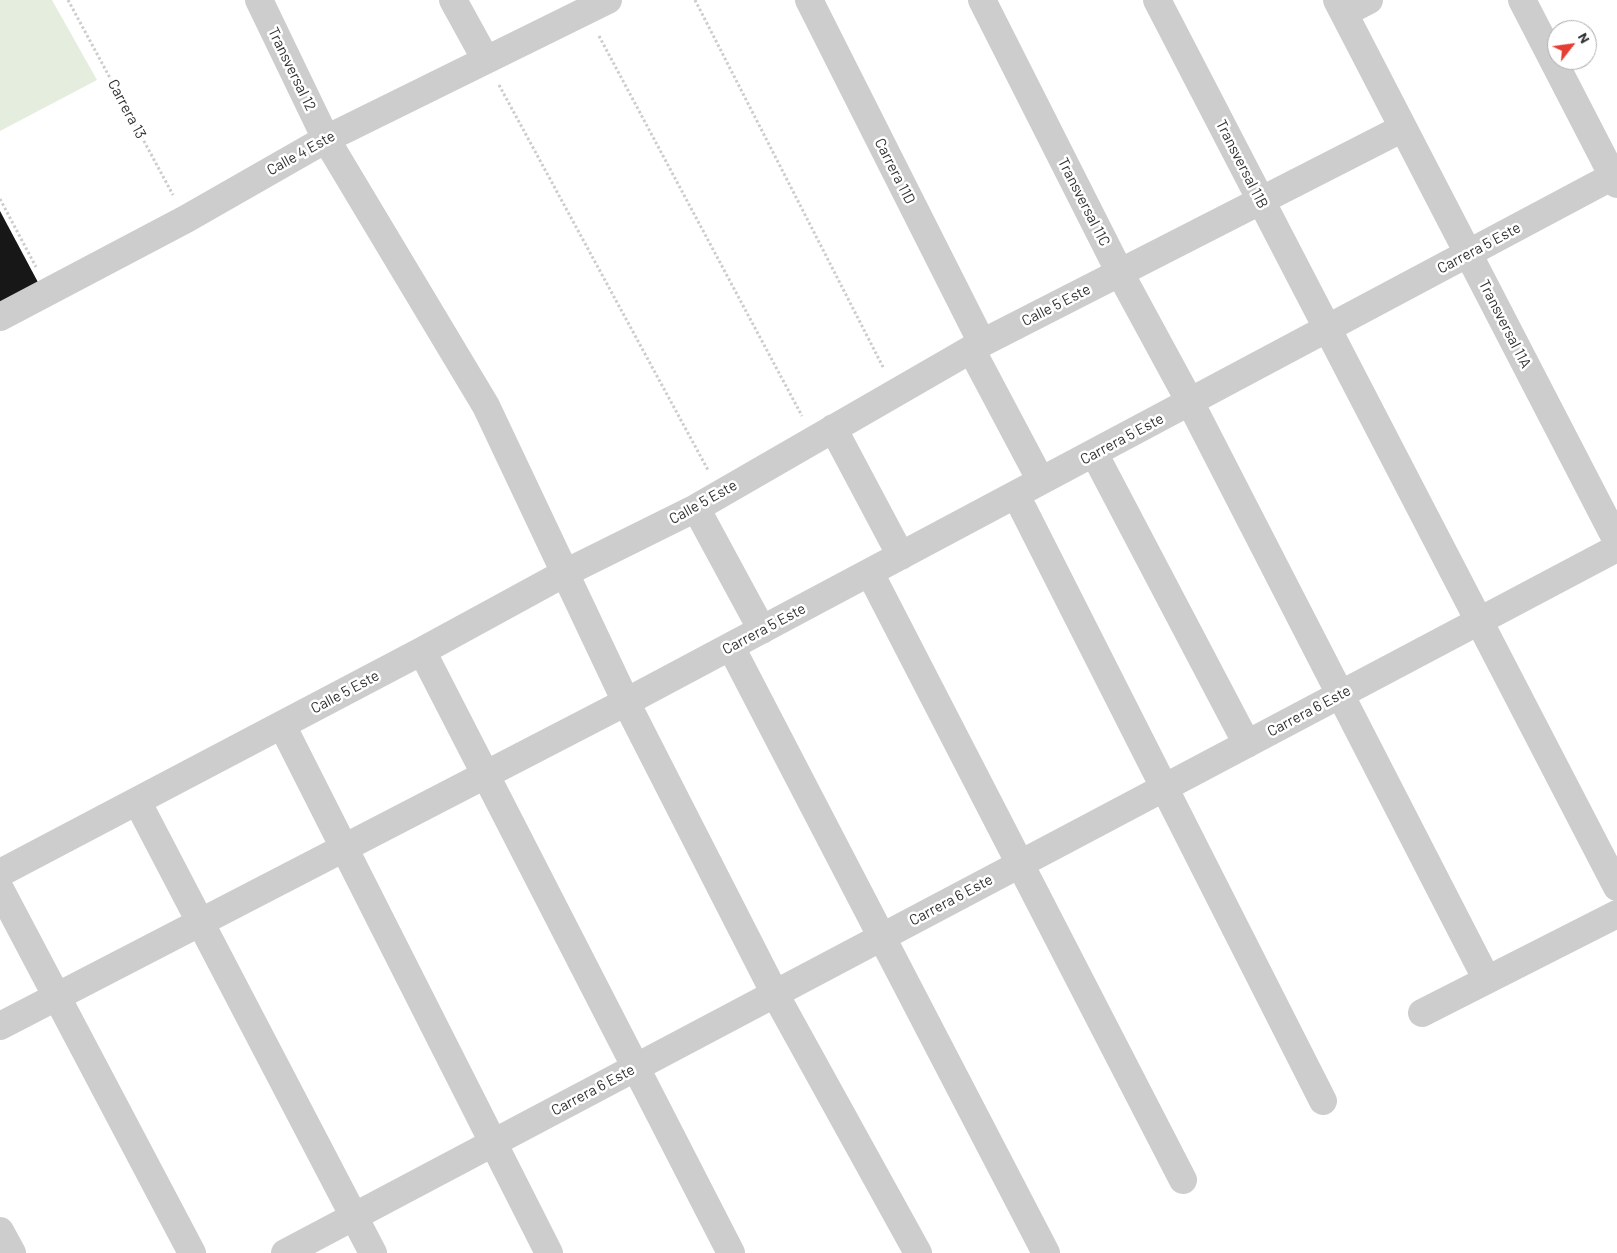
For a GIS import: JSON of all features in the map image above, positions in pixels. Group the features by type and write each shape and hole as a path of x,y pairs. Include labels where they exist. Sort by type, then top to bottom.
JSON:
{"street":[{"name":"Transversal 12","path":"259,0 326,139 486,406 626,702 775,994 918,1253"},
{"path":"453,0 486,60"},
{"name":"Carrera 11D","path":"809,0 1042,482"},
{"name":"Transversal 11C","path":"982,0 1120,272 1190,402 1487,980"},
{"name":"Transversal 11B","path":"1157,0 1617,887"},
{"path":"1341,6 1369,0"},
{"path":"1522,0 1616,178"},
{"name":"Calle 4 Este","path":"0,317 186,218 326,139 597,6"},
{"name":"Transversal 11A","path":"1341,6 1617,540"},
{"name":"Calle 5 Este","path":"0,873 422,651 565,573 696,508 976,346 1403,128"},
{"name":"Carrera 5 Este","path":"0,1026 731,647 1016,494 1616,178"},
{"path":"823,434 901,556"},
{"path":"1094,454 1247,744"},
{"path":"1016,494 1322,1101"},
{"path":"696,508 762,630"},
{"name":"Carrera 6 Este","path":"285,1253 1617,548"},
{"path":"870,573 1183,1180"},
{"path":"731,647 1046,1253"},
{"path":"422,651 731,1253"},
{"path":"282,724 549,1253"},
{"path":"137,801 374,1253"},
{"path":"0,889 192,1253"},
{"path":"1422,1013 1617,914"},
{"path":"0,1231 12,1253"}],"path":[{"name":"Carrera 13","path":"68,0 186,218"},
{"path":"695,0 896,392"},
{"path":"597,6 823,434"},
{"path":"486,60 721,493"},
{"path":"0,199 49,291"}],"green space":[{"path":"0,0 52,0 97,80 0,131"}],"building":[{"path":"0,211 40,286 0,306"}]}
